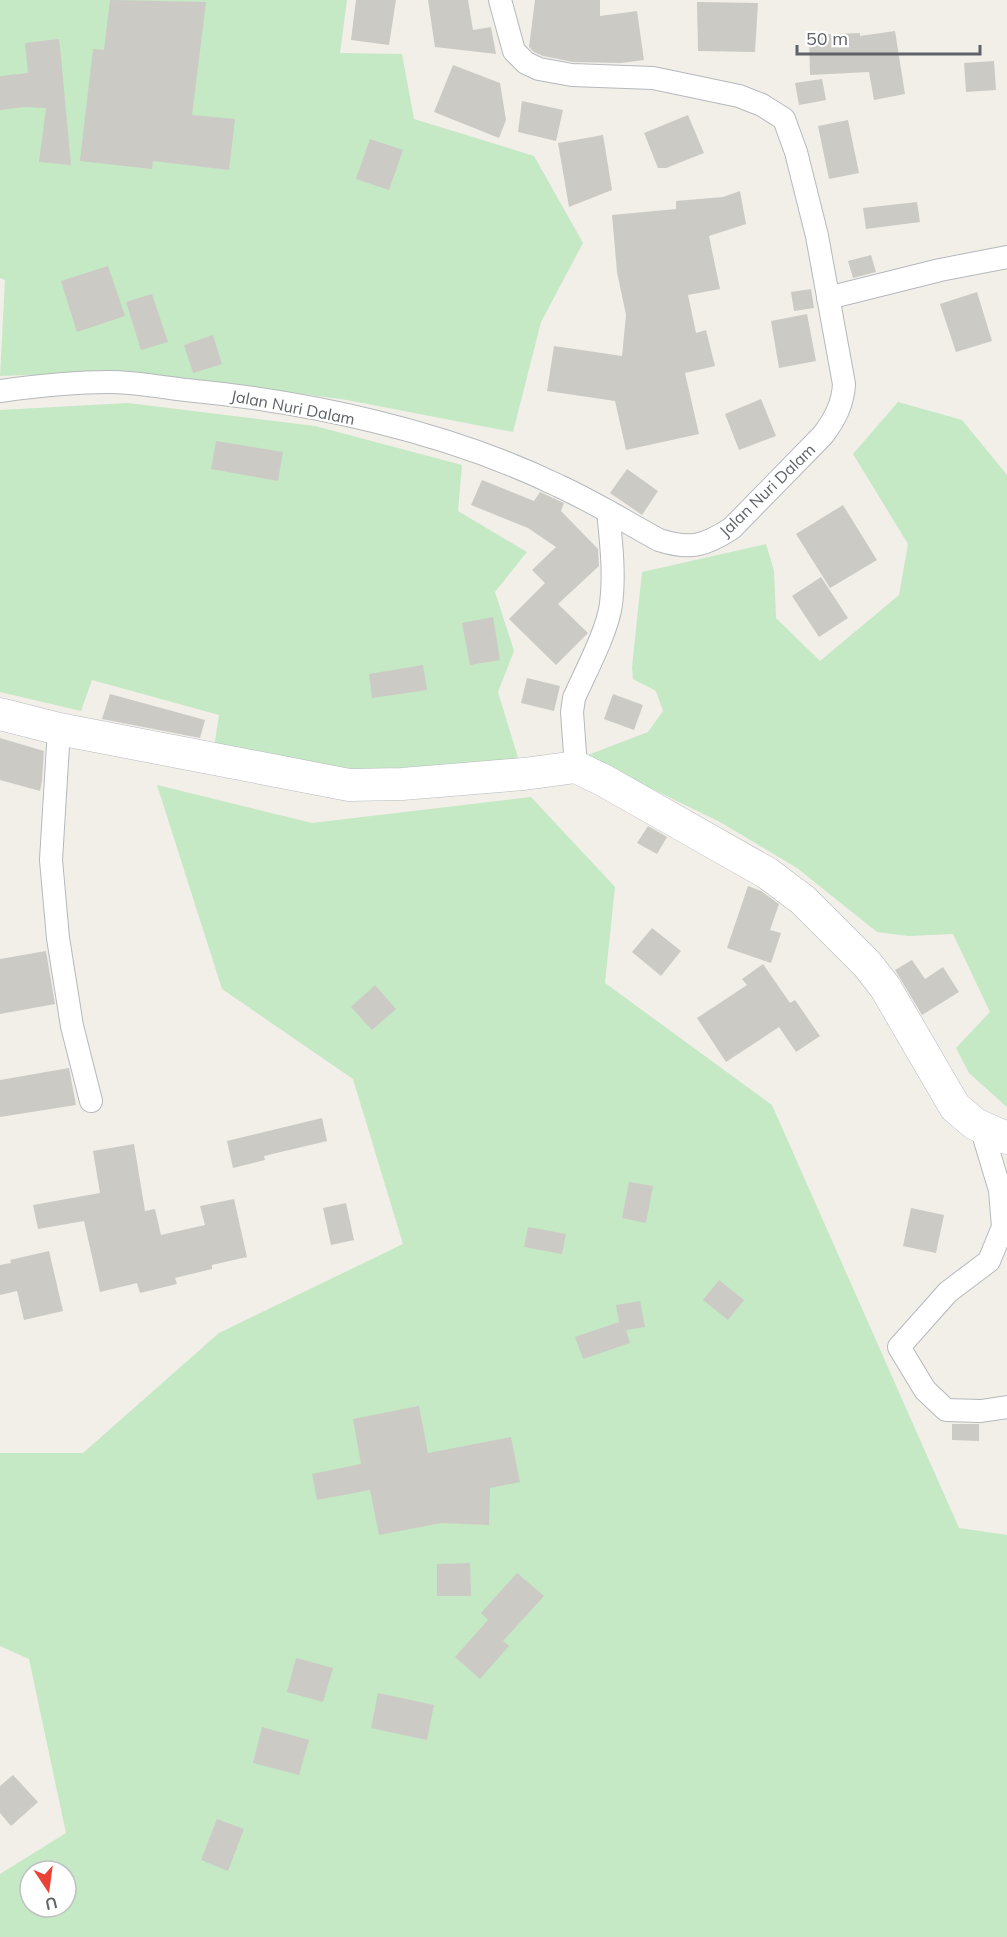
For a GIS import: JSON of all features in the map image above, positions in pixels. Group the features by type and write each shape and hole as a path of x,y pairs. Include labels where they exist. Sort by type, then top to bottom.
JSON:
{"main road":[{"path":"0,714 59,729 349,785 402,784 524,774 576,767 767,873 802,900 867,964 885,987 955,1107 994,1132"}],"street":[{"name":"Jalan Nuri Dalam","path":"0,391 45,385 111,382 216,393 323,410 446,441 559,485 659,540 680,547 696,546 714,540 732,528 823,435 833,422 840,406 844,384 817,236 796,152 784,119 762,105 739,96 653,78 572,75 539,69 526,63 514,51 500,0"},
{"path":"828,298 940,270 1007,257"},
{"path":"576,767 572,712 574,698 607,620 611,605 608,511"},
{"path":"59,729 51,860 58,938 72,1026 91,1101"},
{"path":"994,1132 1003,1227 988,1261 948,1292 899,1347 925,1390 946,1410 981,1411 1007,1407"}],"green space":[{"path":"0,0 347,0 340,53 402,54 414,119 534,156 583,243 541,322 513,432 347,400 216,382 108,372 0,376 5,280 0,278"},
{"path":"898,402 962,420 1007,475 1007,1107 969,1073 956,1048 990,1012 953,934 908,936 877,932 797,868 720,822 588,755 648,732 663,711 656,691 633,679 632,667 642,572 766,544 774,571 776,618 820,661 899,595 908,544 853,454"},
{"path":"128,403 315,426 462,465 458,511 527,552 495,592 514,651 498,692 519,761 353,773 214,748 219,715 92,680 81,711 0,692 0,410"},
{"path":"157,785 312,823 531,797 615,887 605,983 772,1105 959,1528 1007,1535 1007,1937 0,1937 0,1874 18,1863 18,1919 78,1919 78,1859 24,1859 66,1833 29,1659 0,1646 0,1453 83,1453 219,1333 403,1244 353,1079 222,989"}],"building":[{"path":"110,0 206,2 192,115 235,119 229,170 153,161 152,169 80,161 93,49 104,50"},
{"path":"356,0 396,0 389,45 351,40"},
{"path":"428,0 468,0 473,30 491,27 496,54 435,47"},
{"path":"535,0 600,0 600,16 637,11 644,60 621,63 573,62 534,52 529,47"},
{"path":"697,2 758,3 755,52 698,51"},
{"path":"895,31 905,94 874,100 869,72 810,75 809,35 860,33 860,36"},
{"path":"59,39 71,165 39,162 46,108 24,107 0,110 0,76 28,73 25,43"},
{"path":"994,61 996,90 966,92 964,63"},
{"path":"453,65 500,83 506,120 499,138 434,112"},
{"path":"822,79 826,100 799,105 795,83"},
{"path":"522,101 563,110 556,141 518,132"},
{"path":"688,115 704,153 666,168 658,168 644,133"},
{"path":"848,120 859,173 829,179 818,126"},
{"path":"603,135 612,190 569,207 558,143"},
{"path":"370,139 403,150 389,190 356,179"},
{"path":"740,191 746,224 709,236 720,289 688,295 696,333 706,330 715,366 685,373 699,434 626,450 615,401 547,391 554,346 622,356 626,315 617,272 612,215 676,209 676,201 723,197"},
{"path":"917,202 920,222 866,229 863,208"},
{"path":"871,255 876,272 853,278 848,261"},
{"path":"108,266 125,316 77,332 61,281"},
{"path":"811,289 814,308 794,311 791,292"},
{"path":"977,292 992,341 956,352 940,304"},
{"path":"152,294 168,342 141,350 126,302"},
{"path":"807,314 816,361 779,368 771,321"},
{"path":"213,335 222,364 193,373 184,345"},
{"path":"761,399 776,436 739,450 725,414"},
{"path":"216,441 283,452 278,481 211,469"},
{"path":"627,469 658,491 642,515 610,493"},
{"path":"482,480 534,501 540,492 564,503 561,511 598,549 599,566 558,604 588,633 556,665 509,619 545,583 532,570 556,547 528,528 471,505"},
{"path":"843,505 877,560 830,588 796,534"},
{"path":"821,577 848,618 819,637 792,596"},
{"path":"493,617 500,660 470,665 462,623"},
{"path":"423,665 427,690 372,698 369,674"},
{"path":"527,678 560,686 554,711 521,703"},
{"path":"110,694 205,720 200,738 102,719"},
{"path":"613,694 643,705 634,730 604,719"},
{"path":"0,738 44,751 40,791 0,780"},
{"path":"648,826 667,837 657,854 637,843"},
{"path":"748,886 761,891 779,904 770,930 781,933 771,963 727,948"},
{"path":"652,928 681,951 661,976 632,952"},
{"path":"46,951 55,1004 0,1014 0,959"},
{"path":"912,960 925,979 943,967 959,992 922,1015 895,970"},
{"path":"763,964 790,1003 795,1000 820,1036 796,1052 779,1027 726,1062 697,1018 747,985 742,979"},
{"path":"375,985 396,1009 372,1030 351,1007"},
{"path":"69,1068 76,1105 0,1117 0,1080"},
{"path":"322,1118 327,1141 264,1156 265,1160 233,1168 227,1141"},
{"path":"134,1144 145,1211 155,1209 161,1235 205,1225 200,1206 234,1199 247,1257 212,1265 212,1269 175,1278 177,1284 140,1293 137,1283 100,1292 84,1221 38,1229 33,1205 100,1193 93,1151"},
{"path":"629,1182 653,1186 646,1223 622,1218"},
{"path":"346,1203 354,1240 331,1245 323,1208"},
{"path":"911,1208 944,1215 936,1253 903,1246"},
{"path":"528,1227 566,1234 562,1254 524,1247"},
{"path":"49,1251 63,1311 24,1320 17,1291 0,1295 0,1265 11,1263 10,1260"},
{"path":"719,1280 744,1300 728,1320 703,1300"},
{"path":"640,1301 645,1327 626,1330 630,1343 583,1359 575,1337 619,1322 616,1305"},
{"path":"419,1406 428,1453 511,1437 520,1482 490,1488 489,1525 441,1523 379,1535 370,1490 317,1500 312,1474 361,1464 353,1419"},
{"path":"952,1424 979,1424 979,1441 952,1440"},
{"path":"470,1563 471,1596 437,1596 437,1564"},
{"path":"517,1573 544,1596 503,1641 509,1646 480,1679 455,1657 488,1620 481,1613"},
{"path":"296,1658 333,1668 323,1702 287,1692"},
{"path":"378,1693 434,1705 427,1740 371,1728"},
{"path":"262,1727 309,1740 299,1775 253,1763"},
{"path":"13,1775 38,1802 11,1826 0,1813 0,1786"},
{"path":"217,1819 244,1829 228,1871 201,1860"}]}
